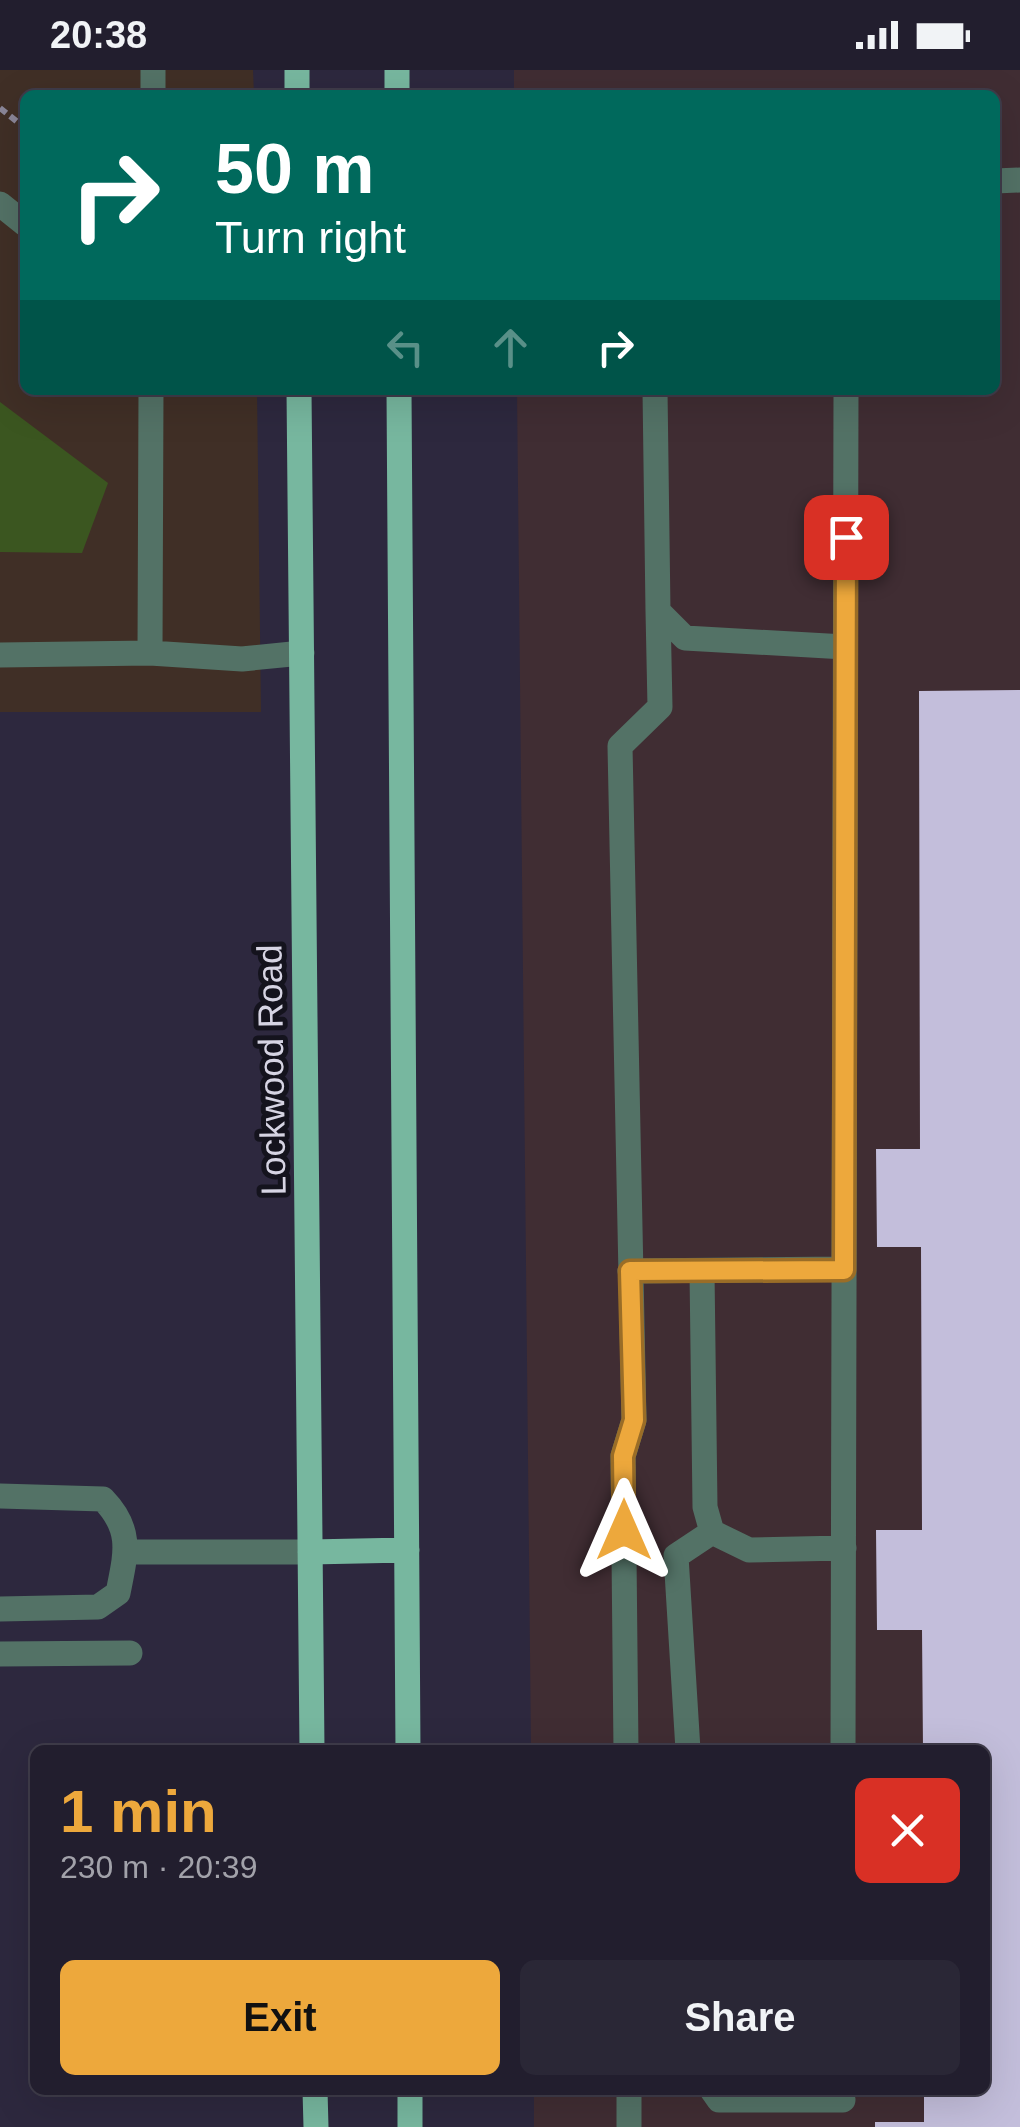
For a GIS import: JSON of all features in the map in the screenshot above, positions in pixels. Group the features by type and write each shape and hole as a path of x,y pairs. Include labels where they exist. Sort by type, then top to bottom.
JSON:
{"main road":[{"name":"Lockwood Road","path":"300,395 312,1745"},
{"path":"399,395 408,1745"},
{"path":"310,1552 406,1550"},
{"path":"315,2095 316,2127"},
{"path":"410,2095 410,2127"}],"lane":[{"path":"0,204 20,220"},
{"path":"150,654 152,395"},
{"path":"626,1745 623,1456 634,1420 620,746 660,707 655,395"},
{"path":"844,1745 846,395"},
{"path":"658,611 685,638 846,647"},
{"path":"0,654 150,654 242,659 302,654"},
{"path":"630,1271 844,1270"},
{"path":"702,1271 705,1507 712,1532 748,1550 844,1548"},
{"path":"0,1496 103,1499 121,1518 126,1552 118,1593 98,1607 0,1609"},
{"path":"688,1745 676,1556 712,1532"},
{"path":"126,1552 310,1552"},
{"path":"0,1654 130,1653"},
{"path":"628,2095 629,2126"},
{"path":"716,2095 719,2100 843,2095 843,2127"}],"path":[{"path":"0,108 20,124"}],"shaded area":[{"path":"0,70 253,70 254,90 20,90 20,395 257,395 261,712 0,712"},
{"path":"514,70 1020,70 1020,2127 534,2127 534,2095 990,2095 990,1745 531,1745 517,395 1000,395 1000,90 514,90"}],"green space":[{"path":"0,402 108,483 82,553 0,552"}],"building":[{"path":"1020,690 1020,2127 875,2127 875,2122 924,2122 924,2095 990,2095 990,1745 923,1745 922,1630 877,1630 876,1530 922,1530 921,1247 877,1247 876,1149 920,1149 919,691"}],"route":[{"path":"624,1530 623,1456 634,1420 630,1271 844,1270 846,537"}]}
